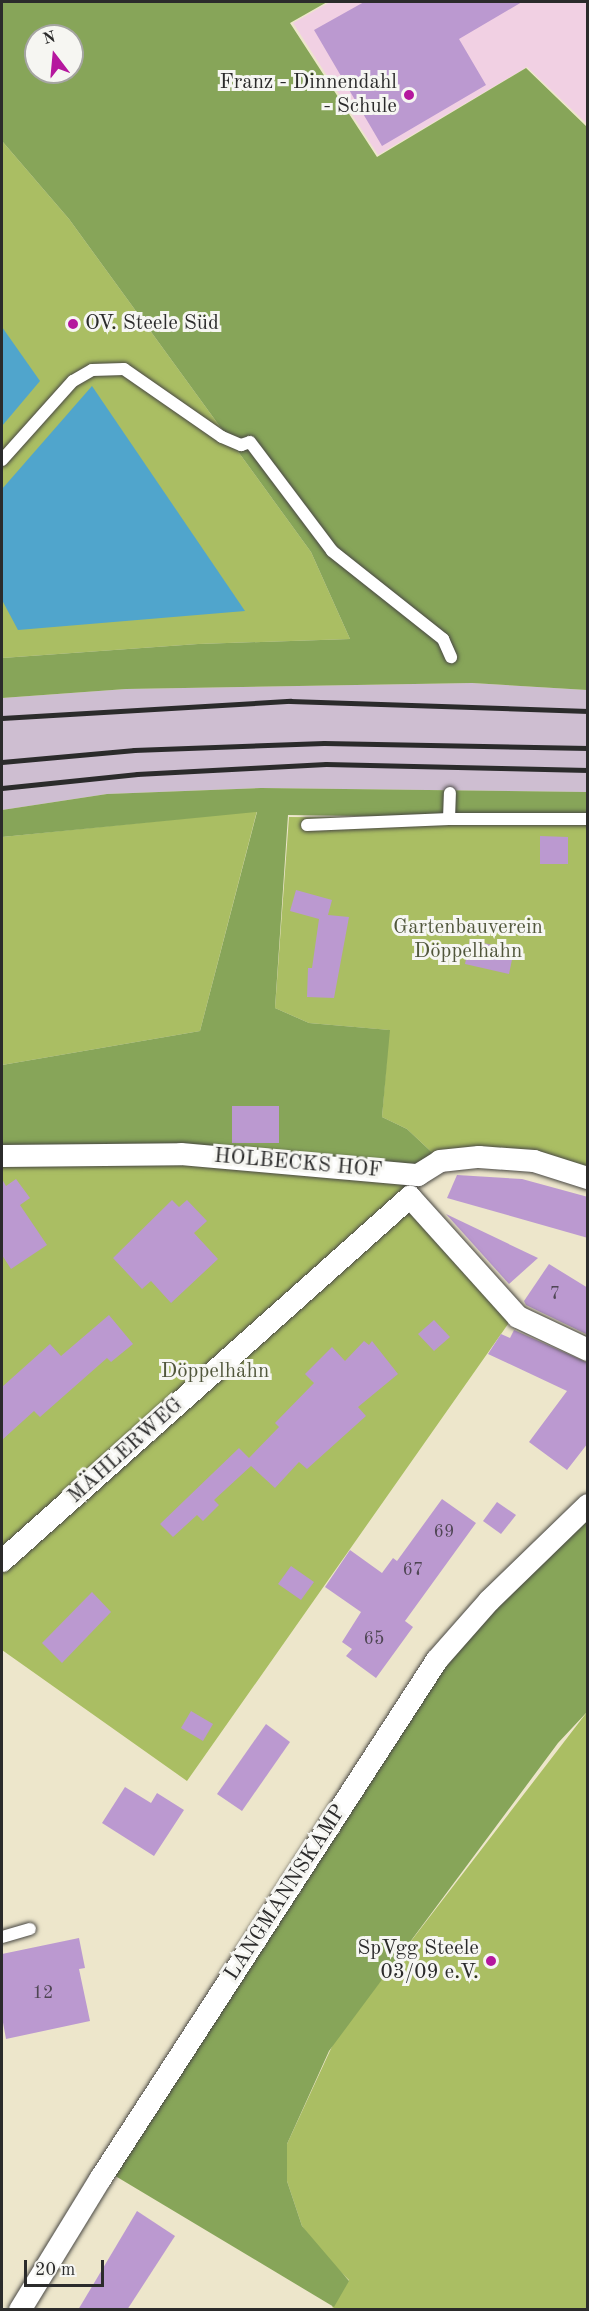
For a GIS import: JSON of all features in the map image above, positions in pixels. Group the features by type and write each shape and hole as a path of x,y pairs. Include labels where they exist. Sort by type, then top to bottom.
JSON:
{"street":[{"name":"HOLBECKS HOF","path":"2,1156 181,1155 418,1175"},
{"path":"588,1178 534,1161 479,1157 440,1161 418,1175 411,1197 518,1317 588,1350"},
{"name":"MÄHLERWEG","path":"2,1561 411,1197"},
{"name":"LANGMANNSKAMP","path":"20,2310 101,2178 437,1660 489,1601 588,1505"}],"lane":[{"path":"2,460 73,381 92,370 124,369 222,437 241,445 250,442 332,551 443,639 451,657"},
{"path":"449,819 450,793"},
{"path":"307,825 449,819 588,819"},
{"path":"2,1937 30,1929"}],"shaded area":[{"name":"Franz - Dinnendahl - Schule","path":"330,2 587,2 587,124 527,67 378,155 293,23"},
{"path":"472,683 587,690 587,792 261,788 107,794 2,810 2,698 126,689"}],"green space":[{"path":"2,2 327,2 290,23 377,157 526,68 587,127 587,690 472,683 126,689 2,698 2,658 198,644 350,639 311,552 69,219 2,141"},
{"name":"OV. Steele Süd","path":"2,141 69,219 311,552 350,639 198,644 2,658"},
{"path":"261,788 587,792 587,819 288,815 275,1008 309,1023 390,1030 382,1117 407,1129 440,1160 418,1174 2,1154 2,1065 200,1031 257,812 2,837 2,810 107,794"},
{"path":"257,811 200,1031 2,1065 2,837"},
{"name":"Gartenbauverein Döppelhahn","path":"289,817 587,820 587,1178 440,1160 407,1129 382,1117 389,1030 309,1023 275,1008"},
{"name":"Döppelhahn","path":"2,1157 418,1175 410,1198 513,1317 187,1781 2,1650"},
{"path":"587,1508 587,1712 558,1743 329,2051 287,2144 287,2181 302,2226 349,2281 334,2307 107,2171 438,1657"},
{"name":"SpVgg Steele 03/09 e.V.","path":"587,1712 587,2309 336,2309 332,2307 349,2280 320,2252 302,2226 287,2181 287,2144 335,2040"}],"water":[{"path":"2,327 40,381 2,426"},
{"path":"92,386 245,611 18,630 2,600 2,489"}],"building":[{"path":"364,2 522,2 459,39 486,85 382,146 314,30"},
{"path":"540,836 568,837 568,864 540,864"},
{"path":"296,890 332,900 328,915 349,917 334,998 307,997 308,968 312,968 319,919 290,911"},
{"path":"470,940 514,950 509,974 465,964"},
{"path":"232,1106 279,1106 279,1143 232,1143"},
{"path":"457,1175 522,1179 588,1197 588,1238 447,1198"},
{"path":"2,1179 6,1186 16,1179 30,1198 20,1205 47,1245 11,1269 2,1255"},
{"path":"172,1200 179,1207 187,1200 207,1221 194,1233 218,1259 171,1303 151,1281 142,1289 113,1258"},
{"path":"446,1214 538,1258 509,1284"},
{"path":"549,1264 588,1288 588,1335 526,1305 524,1301"},
{"path":"109,1315 133,1344 111,1362 107,1358 40,1417 34,1411 2,1440 2,1387 50,1344 61,1356"},
{"path":"434,1320 450,1337 434,1351 418,1334"},
{"path":"514,1330 588,1363 588,1443 567,1470 529,1442 567,1391 488,1354 501,1334 510,1338"},
{"path":"364,1341 369,1345 372,1341 398,1374 358,1407 366,1416 307,1469 299,1462 275,1488 251,1466 214,1500 219,1505 203,1521 197,1515 173,1537 160,1524 239,1448 249,1458 279,1427 275,1423 314,1383 305,1374 332,1347 345,1361"},
{"path":"442,1499 476,1523 405,1621 413,1627 376,1678 346,1656 352,1649 342,1642 361,1612 325,1587 350,1550 382,1573 393,1558 397,1561"},
{"path":"497,1502 516,1515 501,1534 483,1521"},
{"path":"291,1566 314,1582 301,1600 278,1584"},
{"path":"92,1592 111,1612 62,1663 42,1643"},
{"path":"191,1711 213,1724 203,1741 181,1728"},
{"path":"266,1724 290,1742 242,1811 217,1794"},
{"path":"125,1787 151,1803 157,1793 184,1810 154,1856 102,1823"},
{"path":"79,1938 85,1968 79,1969 90,2021 6,2039 2,2017 2,1954"},
{"path":"137,2211 175,2236 127,2310 78,2310"}],"railway":[{"path":"2,718 290,701 588,711"},
{"path":"2,762 134,750 324,743 588,748"},
{"path":"2,788 137,774 326,764 588,770"}],"place":[{"name":"Franz - Dinnendahl - Schule","path":"409,95"},
{"name":"OV. Steele Süd","path":"73,324"},
{"name":"SpVgg Steele 03/09 e.V.","path":"491,1961"}]}
